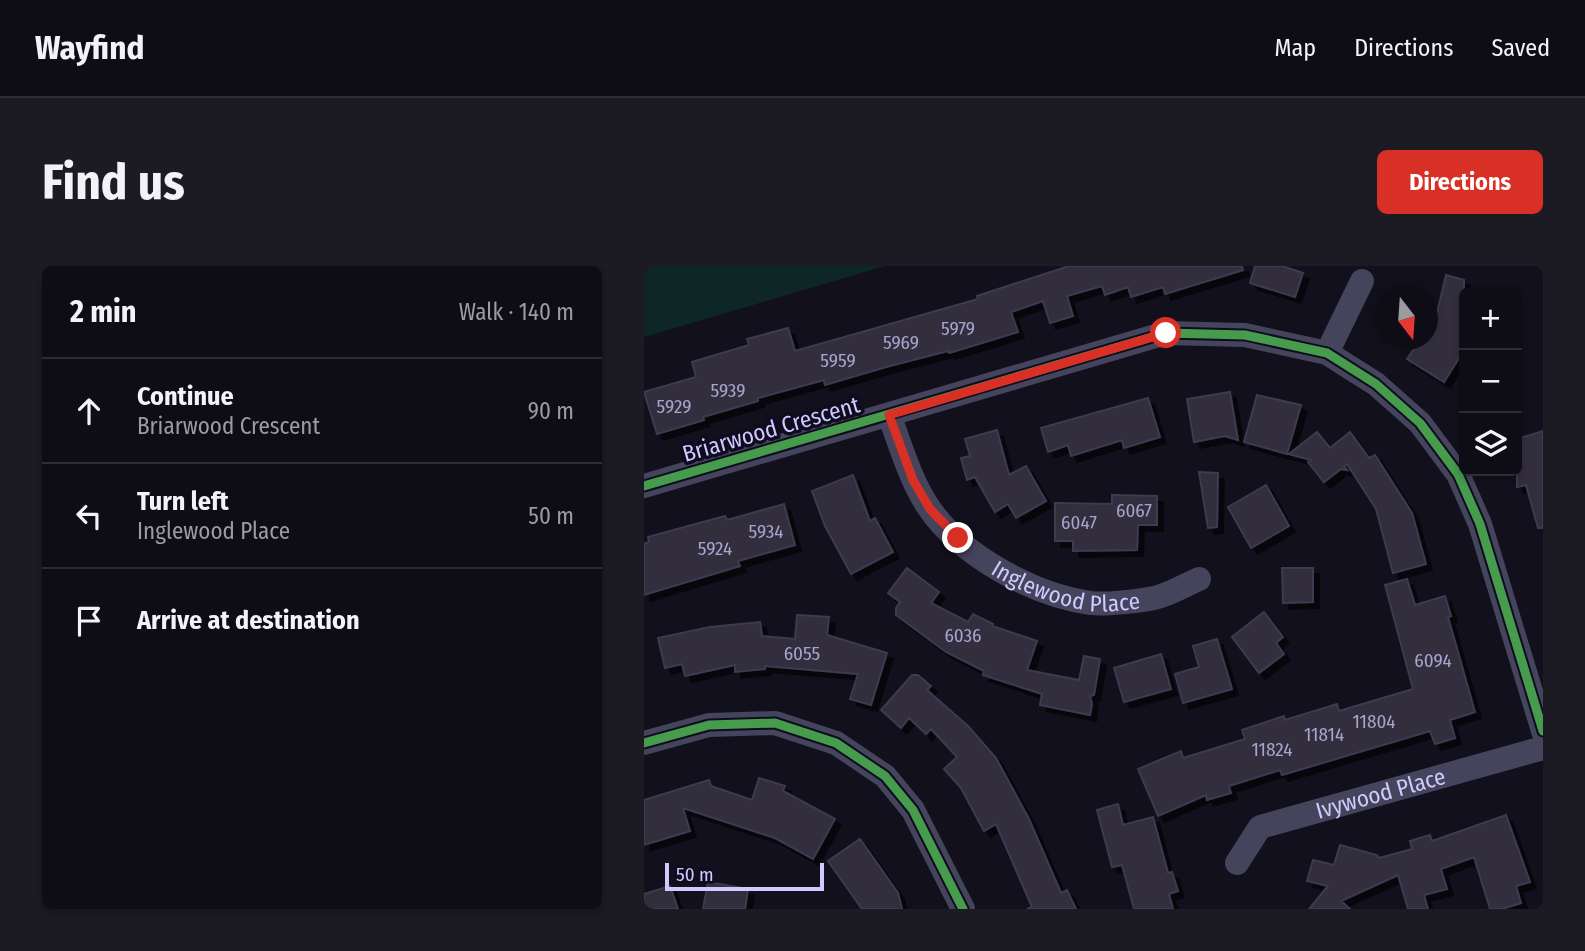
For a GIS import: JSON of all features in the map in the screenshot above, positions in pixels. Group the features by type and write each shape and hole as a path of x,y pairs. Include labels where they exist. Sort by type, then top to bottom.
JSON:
{"street":[{"path":"1327,353 1363,282"},
{"name":"Briarwood Crescent","path":"644,486 1166,333 1245,335 1327,353 1376,384 1420,423 1458,474 1480,524 1543,731"},
{"name":"Inglewood Place","path":"889,415 913,480 930,509 958,538 989,564 1034,589 1092,603 1155,598 1199,579"},
{"path":"645,739 709,725 775,723 836,743 885,776 912,810 964,909"},
{"name":"Ivywood Place","path":"1237,863 1261,827 1543,748"}],"green space":[{"path":"644,266 885,266 644,337"}],"building":[{"path":"1069,266 1242,266 1243,270 1165,294 1163,287 1131,297 1128,287 1105,295 1102,286 1067,296 1073,316 1050,323 1043,301 1011,312 1018,332 825,385 824,380 758,398 758,401 657,434 644,392 696,377 692,362 749,345 747,339 788,328 795,351 978,299 977,296"},
{"path":"1255,266 1282,266 1303,273 1295,297 1250,283"},
{"path":"1446,275 1464,280 1464,287 1459,287 1459,358 1444,382 1407,359 1413,350 1438,350 1438,309"},
{"path":"1230,392 1238,440 1225,436 1194,442 1187,399"},
{"path":"1257,395 1301,405 1287,454 1244,442"},
{"path":"1148,398 1160,437 1124,448 1122,440 1071,456 1068,445 1048,452 1041,428"},
{"path":"997,430 1009,475 1026,466 1046,501 1016,518 1008,504 995,512 975,477 967,480 961,458 970,456 965,439"},
{"path":"1543,431 1543,528 1538,528 1526,485 1517,487 1517,476 1522,476 1522,437"},
{"path":"1317,432 1330,448 1350,432 1369,458 1375,455 1412,513 1426,564 1393,573 1376,509 1347,464 1344,466 1347,470 1341,469 1324,482 1308,462 1311,460 1289,454"},
{"path":"1199,472 1218,473 1217,527 1208,528"},
{"path":"853,475 870,521 875,518 893,552 851,574 825,526 812,491"},
{"path":"1266,485 1289,526 1251,548 1228,507"},
{"path":"1112,495 1157,496 1157,525 1138,525 1137,550 1073,551 1073,541 1055,541 1055,503 1112,504"},
{"path":"784,504 795,545 738,561 740,566 644,595 644,544 649,542 648,537 725,516 727,520"},
{"path":"907,568 939,592 931,603 968,622 973,614 993,624 992,626 1037,641 1027,670 1079,680 1084,656 1100,659 1094,695 1090,696 1090,715 1040,705 1042,694 983,675 984,671 946,652 896,615 900,602 888,593"},
{"path":"1282,568 1313,568 1313,602 1283,603"},
{"path":"1407,579 1415,605 1445,596 1451,616 1448,617 1475,712 1450,720 1455,738 1435,744 1430,731 1282,775 1280,770 1229,786 1231,793 1207,800 1206,795 1158,816 1138,769 1181,751 1183,758 1245,739 1242,730 1284,716 1285,720 1337,704 1339,711 1413,689 1385,585"},
{"path":"1264,612 1283,637 1276,643 1284,654 1259,673 1232,637"},
{"path":"797,615 829,617 827,635 887,653 871,705 850,699 858,674 765,666 765,669 735,672 735,665 685,676 682,664 665,668 658,638 710,627 760,622 762,636 795,639"},
{"path":"1217,639 1232,689 1183,703 1175,674 1199,667 1193,646"},
{"path":"1161,654 1171,689 1124,702 1114,668"},
{"path":"912,675 918,675 931,686 927,690 968,726 996,758 1029,819 1061,893 1067,890 1076,909 1027,909 1032,907 996,824 984,831 961,788 944,769 957,757 931,729 926,734 909,718 901,728 881,710"},
{"path":"759,778 785,786 783,791 835,819 813,859 775,838 683,808 690,831 644,845 644,800 709,780 711,786 752,800"},
{"path":"1118,804 1123,825 1153,817 1168,873 1172,872 1178,891 1169,894 1173,909 1134,909 1122,865 1112,867 1097,810"},
{"path":"1506,815 1530,882 1516,886 1521,903 1502,909 1490,909 1474,857 1441,869 1447,889 1424,895 1428,909 1408,909 1398,875 1341,901 1350,909 1309,909 1328,886 1307,881 1313,860 1334,865 1340,845 1377,855 1379,858 1412,849 1410,841 1430,835 1432,841"},
{"path":"860,839 898,893 902,909 862,909 828,861"},
{"path":"708,882 748,889 745,909 703,909"},
{"path":"670,886 678,909 644,909 644,894"}],"cycle path":[{"path":"644,486 1166,333 1245,335 1327,353 1376,384 1420,423 1458,474 1480,524 1543,731"},
{"path":"644,743 709,725 775,723 836,743 885,776 913,810 963,909"}],"route":[{"path":"958,538 930,509 913,480 889,415 1166,333"}]}
